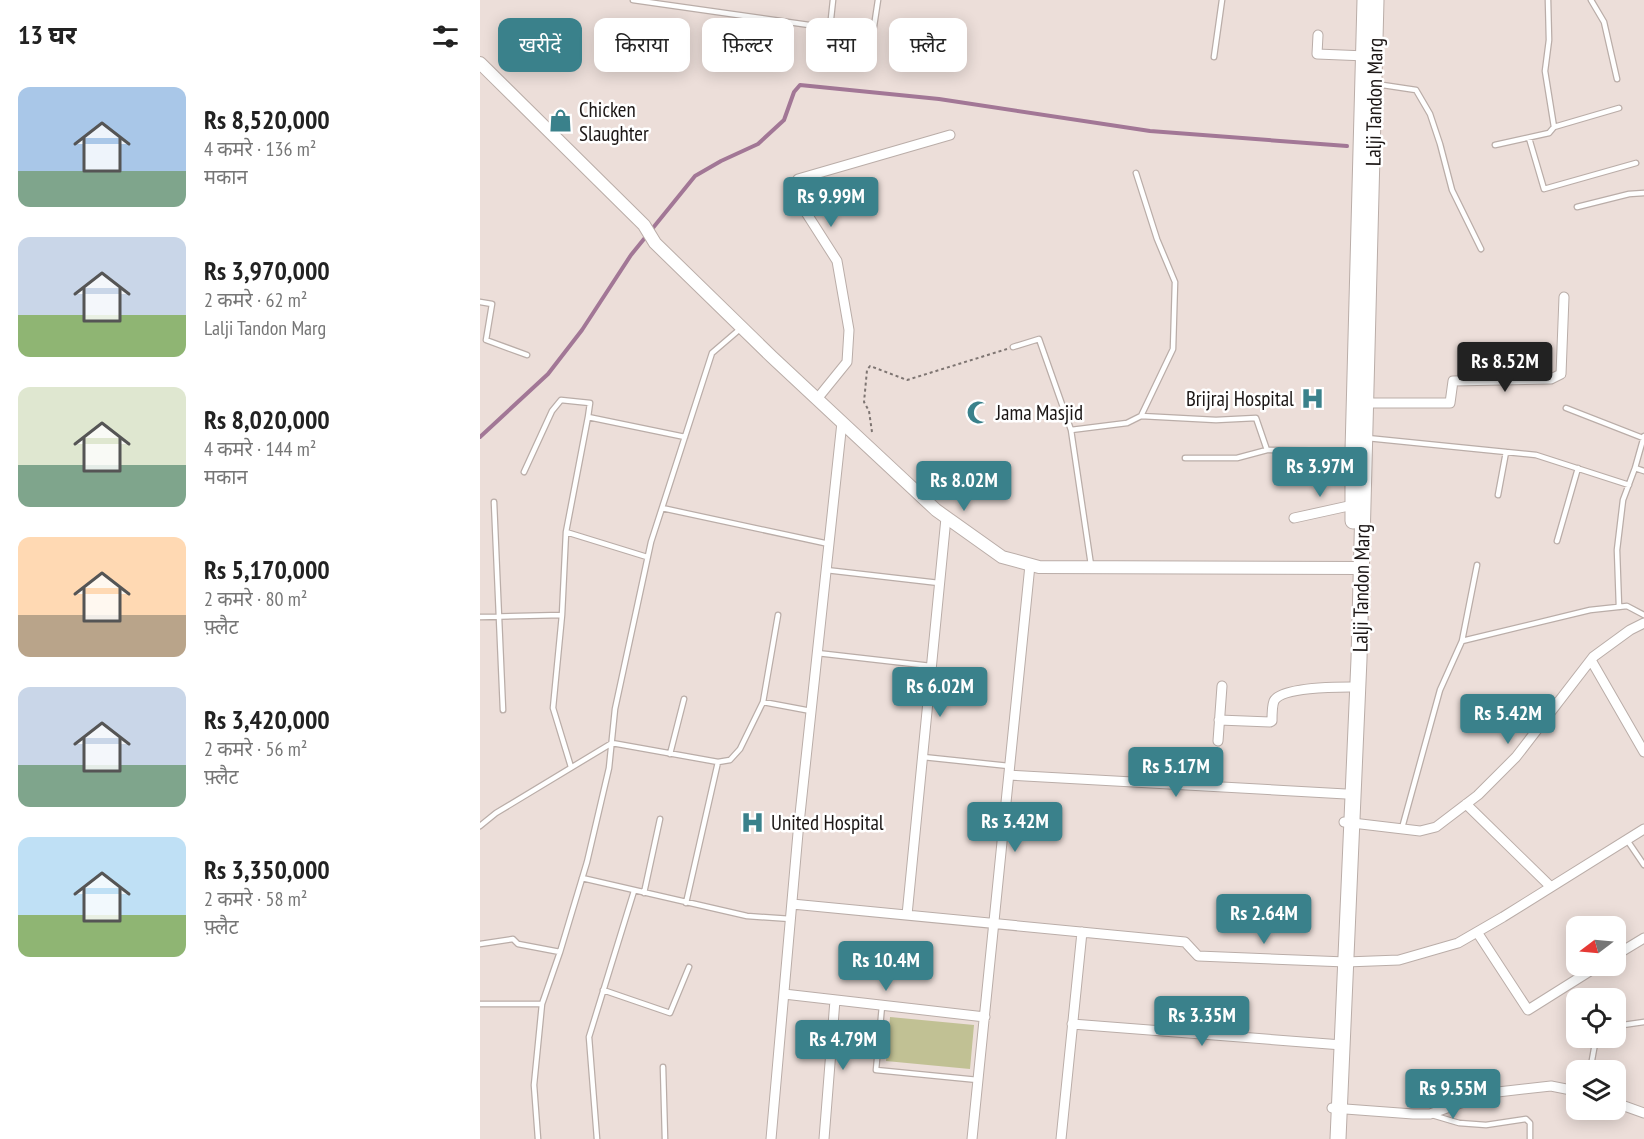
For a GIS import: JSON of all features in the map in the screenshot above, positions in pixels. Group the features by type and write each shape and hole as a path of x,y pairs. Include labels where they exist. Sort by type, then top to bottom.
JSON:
{"main road":[{"name":"Lalji Tandon Marg","path":"1348,822 1346,794 1361,447 1368,56 1365,0"},
{"name":"Lalji Tandon Marg","path":"1338,1139 1336,1108 1338,1044 1348,822 1359,659 1353,506 1366,403 1363,273 1374,84 1368,56 1376,0"},
{"name":"Lalji Tandon Marg","path":"1330,1139 1336,1108"}],"street":[{"path":"1318,35 1317,54 1368,56"},
{"path":"480,63 644,225 656,243 817,399 936,510 1002,557 1039,567 1357,568"},
{"path":"817,399 847,362 849,330 837,261 790,189 798,179 950,135"},
{"path":"1366,403 1450,403 1453,381 1551,379 1561,374 1564,297"},
{"path":"771,1139 811,711 842,422"},
{"path":"1294,518 1353,506"},
{"path":"907,915 946,518"},
{"path":"972,1139 1030,565"},
{"path":"1348,822 1420,831 1436,827 1478,795 1516,757 1591,660 1630,630 1644,623"},
{"path":"1591,660 1644,752"},
{"path":"1218,741 1222,686"},
{"path":"1220,720 1270,722 1274,702 1279,697 1312,688 1350,687"},
{"path":"1009,770 1346,794"},
{"path":"1466,804 1551,887"},
{"path":"792,904 1185,942 1198,956 1342,962 1399,960 1458,943 1644,830"},
{"path":"1060,1139 1082,932"},
{"path":"1477,932 1528,1010 1582,976"},
{"path":"1626,949 1644,938"},
{"path":"784,994 985,1017"},
{"path":"824,1139 835,1000"},
{"path":"1072,1024 1338,1044"},
{"path":"1336,1108 1430,1114 1489,1093 1551,1086 1566,1089"},
{"path":"1626,1106 1644,1110"}],"lane":[{"path":"633,0 806,25"},
{"path":"831,18 833,0"},
{"path":"875,18 878,0"},
{"path":"1214,57 1222,0"},
{"path":"1548,0 1549,40 1545,71 1554,127"},
{"path":"1591,0 1604,22 1617,79"},
{"path":"1374,84 1416,90 1430,114 1452,190 1481,249"},
{"path":"1495,145 1549,133 1554,127 1619,108"},
{"path":"1529,138 1544,189 1636,163"},
{"path":"1136,173 1157,239 1174,282 1173,349 1141,416"},
{"path":"1577,207 1644,193"},
{"path":"480,302 492,304 486,340 527,355"},
{"path":"538,1139 534,1085 542,1004 582,878 609,768 615,709 647,556 712,353 742,327"},
{"path":"1013,347 1039,339 1071,430 1091,567"},
{"path":"524,472 552,411 561,400 590,403 566,531 562,615 553,708 571,767"},
{"path":"1566,408 1644,437 1623,500 1617,550 1619,607"},
{"path":"1071,430 1127,423 1141,416 1216,420 1256,418 1267,450"},
{"path":"588,417 686,436"},
{"path":"1185,458 1238,458 1267,450 1361,447 1506,452 1536,455 1629,485"},
{"path":"1498,495 1506,452"},
{"path":"1557,541 1578,468"},
{"path":"1635,468 1644,471"},
{"path":"494,502 502,710"},
{"path":"662,508 829,544"},
{"path":"566,531 647,556"},
{"path":"1402,828 1440,690 1462,642 1477,565"},
{"path":"826,570 939,583"},
{"path":"1462,642 1590,610 1627,606 1644,615"},
{"path":"480,617 562,615"},
{"path":"480,826 496,813 612,743 718,762 730,760 741,749 763,702 778,615"},
{"path":"817,653 932,666"},
{"path":"670,754 684,699"},
{"path":"763,702 811,711"},
{"path":"923,757 1009,770"},
{"path":"686,903 718,762"},
{"path":"644,893 660,819"},
{"path":"1627,840 1644,865"},
{"path":"582,878 747,916 791,919"},
{"path":"597,1139 589,1037 634,891"},
{"path":"480,944 513,939 518,944 560,952"},
{"path":"603,990 670,1013 688,967"},
{"path":"480,1004 542,1004"},
{"path":"882,1006 876,1070 978,1080"},
{"path":"1626,1025 1644,1022"},
{"path":"663,1066 665,1139"},
{"path":"1430,1114 1459,1123 1486,1125 1526,1119 1530,1124 1530,1139"}],"path":[{"path":"872,450 869,411 864,402 867,370 870,366 907,380 955,367 1013,347"}],"green space":[{"path":"890,1017 974,1025 970,1069 886,1061"}],"waterway":[{"path":"480,437 548,374 582,330 631,255 695,176 758,144 784,120 794,92 800,85 939,99 1150,131 1347,146"}],"place":[{"name":"Chicken Slaughter","path":"561,121"},
{"name":"Brijraj Hospital","path":"1312,398"},
{"name":"Jama Masjid","path":"978,412"},
{"name":"United Hospital","path":"753,822"}]}
